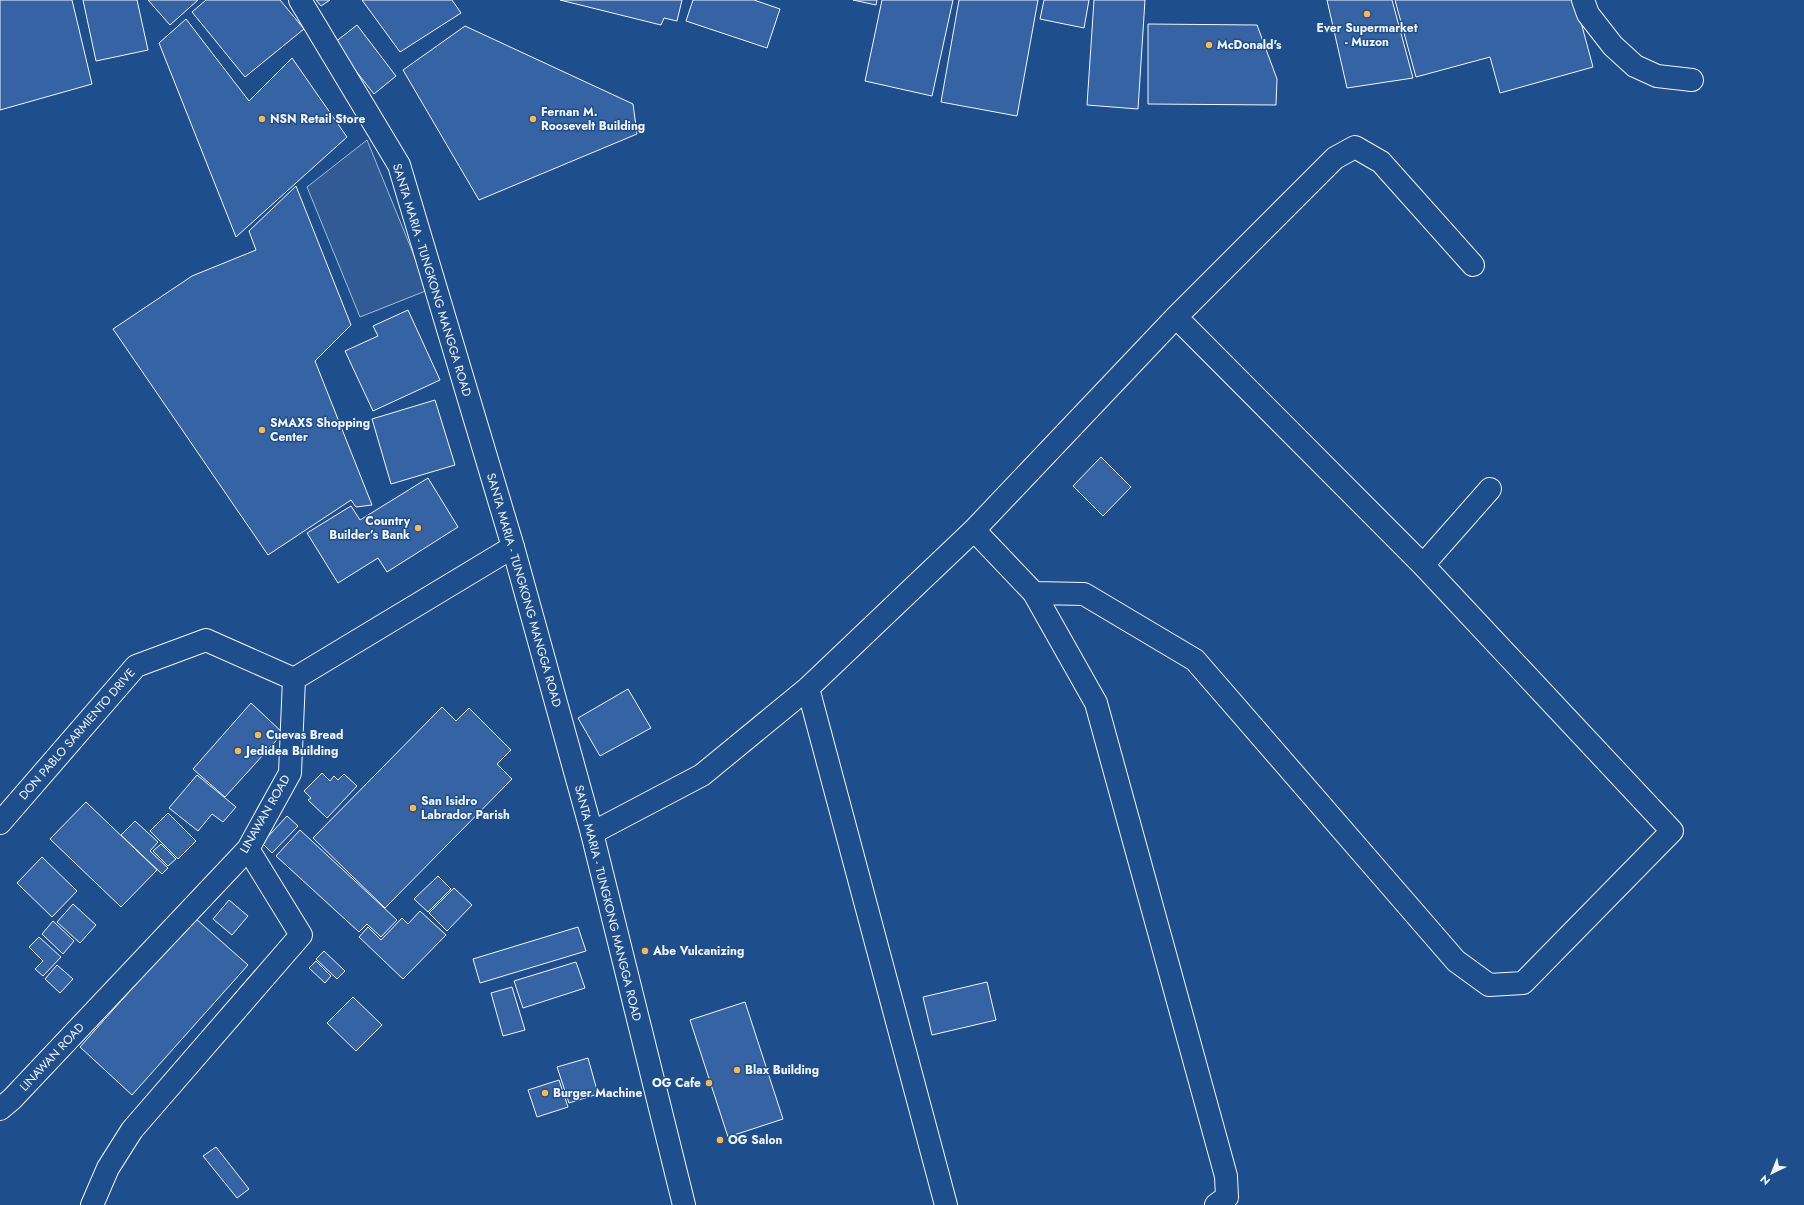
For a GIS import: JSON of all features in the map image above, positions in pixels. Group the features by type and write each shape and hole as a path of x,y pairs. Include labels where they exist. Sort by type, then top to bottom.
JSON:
{"street":[{"name":"SANTA MARIA - TUNGKONG MANGGA ROAD","path":"300,0 399,165 513,547 592,833 684,1205"},
{"path":"1583,0 1588,14 1613,46 1635,66 1657,76 1692,80"},
{"path":"592,833 702,775 808,688 974,530 1176,317 1335,158 1355,147 1381,162 1473,265"},
{"path":"1034,593 1084,594 1195,660 1456,961 1489,985 1523,983 1672,831 1423,565 1176,317"},
{"path":"1423,565 1490,489"},
{"path":"974,530 1034,593 1096,703 1226,1176 1226,1197 1216,1205"},
{"path":"294,679 513,547"},
{"name":"DON PABLO SARMIENTO DRIVE","path":"1,820 136,666 206,640 294,679"},
{"name":"LINAWAN ROAD","path":"0,1108 12,1099 248,849 290,773 294,679"},
{"path":"808,688 946,1205"},
{"path":"92,1205 108,1168 132,1130 301,935 248,849"}],"shaded area":[{"path":"367,140 428,290 360,317 307,187"}],"building":[{"path":"0,0 72,0 92,84 0,110"},
{"path":"83,0 137,0 148,50 96,61"},
{"path":"148,0 198,0 170,25"},
{"path":"206,0 280,0 304,29 245,77 192,12"},
{"path":"316,0 330,0 321,6"},
{"path":"362,0 452,0 461,13 400,52"},
{"path":"560,0 682,0 677,21 664,18 661,25"},
{"path":"693,0 754,0 780,9 767,48 686,21"},
{"path":"853,0 877,0 876,5"},
{"path":"882,0 953,0 932,96 865,81"},
{"path":"959,0 1038,0 1017,116 941,102"},
{"path":"1044,0 1089,0 1084,28 1040,19"},
{"path":"1094,0 1145,0 1138,109 1087,105"},
{"path":"1327,0 1392,0 1413,78 1347,88"},
{"path":"1395,0 1575,0 1593,67 1500,93 1490,57 1416,77"},
{"name":"NSN Retail Store","path":"186,19 249,101 292,58 347,137 236,237 159,43"},
{"path":"1148,24 1257,25 1277,79 1276,105 1148,104"},
{"path":"357,25 396,76 374,94 334,43"},
{"name":"Fernan M. Roosevelt Building","path":"465,26 633,104 637,134 479,200 403,70"},
{"name":"SMAXS Shopping Center","path":"296,186 351,325 315,361 372,505 356,507 351,500 268,555 113,329 192,276 256,250 249,231"},
{"path":"408,310 440,380 373,411 345,351 378,336 373,326"},
{"path":"435,400 455,465 391,484 372,419"},
{"path":"1101,457 1131,487 1103,516 1073,486"},
{"path":"428,478 458,527 387,572 378,558 338,583 307,533 351,506 360,520"},
{"path":"628,689 651,728 600,756 578,718"},
{"name":"Jedidea Building","path":"251,703 283,733 225,797 193,769"},
{"name":"San Isidro Labrador Parish","path":"442,707 456,721 469,708 511,750 497,764 512,779 385,908 313,838"},
{"path":"322,773 330,781 334,776 338,780 344,774 357,786 327,818 308,800 311,798 304,791"},
{"path":"197,775 236,807 223,822 212,814 198,831 169,808"},
{"path":"86,802 157,870 121,907 50,839"},
{"path":"168,813 196,841 178,859 150,831"},
{"path":"287,816 298,826 272,853 262,843"},
{"path":"135,821 158,842 150,851 168,868 162,874 121,835"},
{"path":"300,830 397,920 381,937 367,924 359,932 276,856"},
{"path":"161,844 176,859 168,866 153,851"},
{"path":"42,857 77,891 52,917 17,883"},
{"path":"438,876 451,889 428,912 414,899"},
{"path":"454,888 472,905 447,931 429,913"},
{"path":"229,900 248,916 232,935 213,919"},
{"path":"73,904 96,925 80,943 57,922"},
{"path":"420,911 446,935 403,979 359,937 368,927 381,940 402,918 408,924"},
{"path":"195,918 248,965 132,1095 80,1047"},
{"path":"53,921 74,941 63,954 42,934"},
{"path":"578,927 586,951 480,983 473,959"},
{"path":"39,937 61,957 43,976 35,969 43,961 29,947"},
{"path":"324,951 345,971 337,979 316,959"},
{"path":"316,961 331,976 325,983 309,968"},
{"path":"576,962 585,988 523,1008 514,981"},
{"path":"57,965 73,979 60,993 45,979"},
{"path":"987,982 996,1020 932,1035 923,997"},
{"path":"512,987 525,1030 503,1036 491,993"},
{"path":"353,997 382,1025 356,1051 327,1023"},
{"name":"Blax Building","path":"745,1002 783,1119 728,1137 690,1020"},
{"path":"588,1058 598,1094 569,1103 557,1067"},
{"path":"559,1080 568,1107 537,1117 528,1090"},
{"path":"216,1147 249,1189 237,1198 203,1156"}],"place":[{"name":"Ever Supermarket - Muzon","path":"1367,14"},
{"name":"McDonald's","path":"1209,45"},
{"name":"NSN Retail Store","path":"262,119"},
{"name":"Fernan M. Roosevelt Building","path":"533,119"},
{"name":"SMAXS Shopping Center","path":"262,430"},
{"name":"Country Builder’s Bank","path":"418,528"},
{"name":"Cuevas Bread","path":"258,735"},
{"name":"Jedidea Building","path":"238,751"},
{"name":"San Isidro Labrador Parish","path":"413,808"},
{"name":"Abe Vulcanizing","path":"645,951"},
{"name":"Blax Building","path":"737,1070"},
{"name":"OG Cafe","path":"709,1083"},
{"name":"Burger Machine","path":"545,1093"},
{"name":"OG Salon","path":"720,1140"}]}
